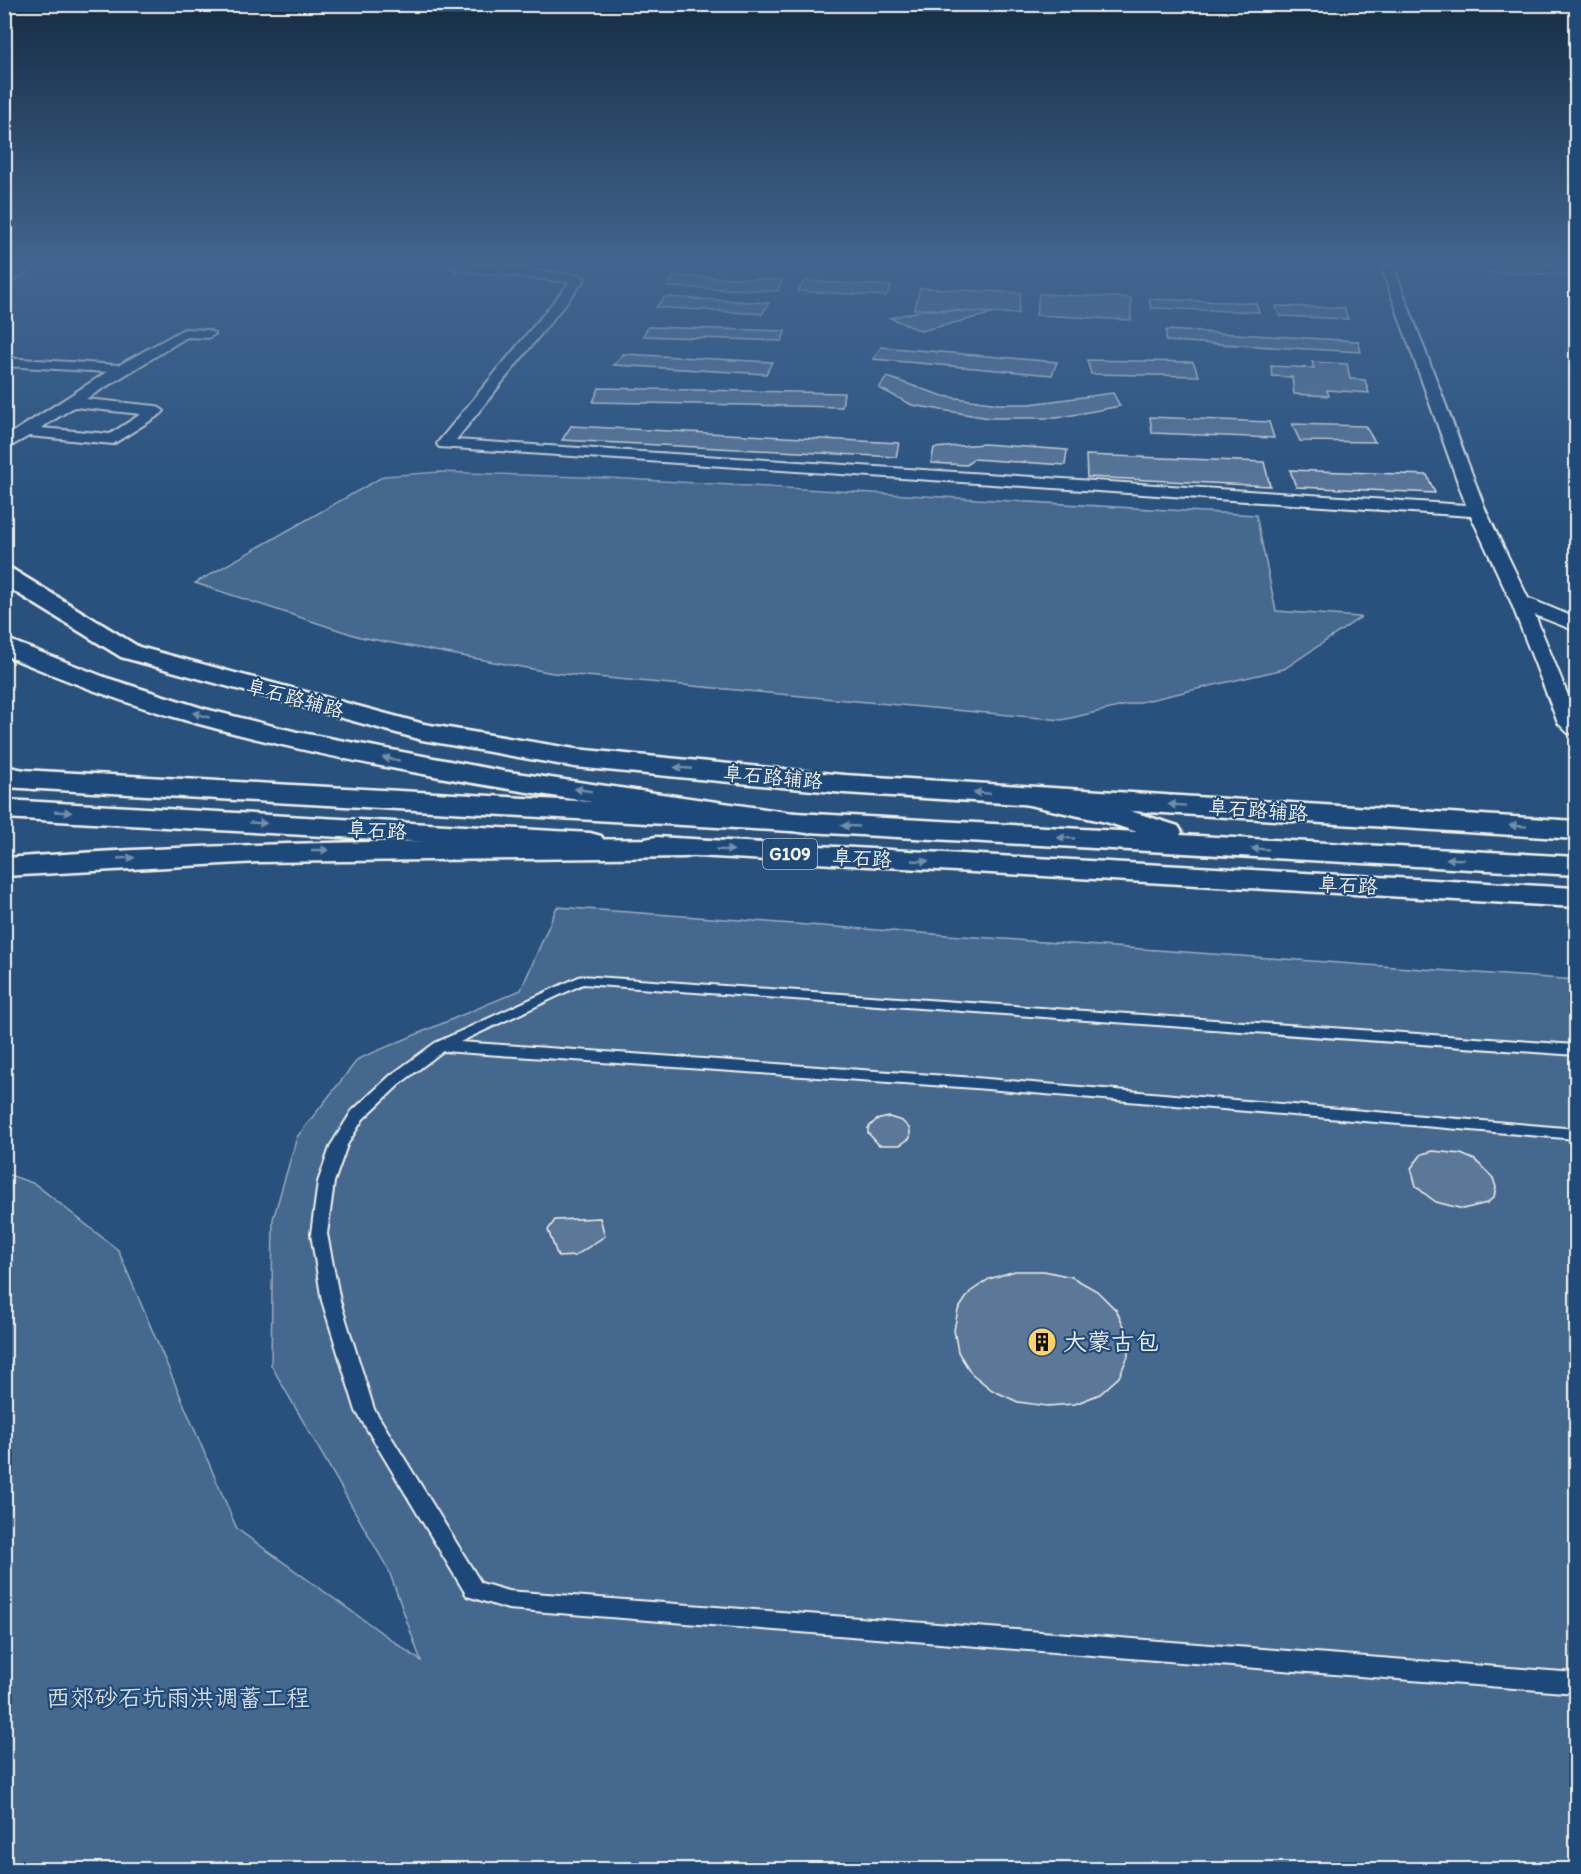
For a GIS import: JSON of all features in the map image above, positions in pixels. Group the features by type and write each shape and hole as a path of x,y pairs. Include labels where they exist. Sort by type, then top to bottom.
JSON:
{"main road":[{"name":"阜石路辅路","path":"4,574 130,652 422,732 575,758 844,784 1576,830"},
{"path":"4,646 60,672 132,695 309,743 426,765 807,824"},
{"name":"阜石路","path":"4,777 1576,866"},
{"path":"1030,797 1113,815 1218,847"},
{"name":"阜石路","path":"4,809 1576,898"},
{"path":"4,867 92,860 305,850 685,848"}],"street":[{"path":"4,445 149,353"},
{"path":"519,353 445,444 1477,511"},
{"path":"1419,353 1477,511 1520,602 1569,723 1576,728"},
{"path":"4,362 122,369"},
{"path":"26,431 113,439 156,411 73,402"},
{"path":"1520,602 1576,625"}],"lane":[{"path":"1576,1050 581,980 440,1046 396,1079 357,1115 339,1145 326,1182 319,1234 331,1301 365,1411 474,1590 508,1600 1576,1683"},
{"path":"440,1046 975,1083 1576,1134"}],"green space":[{"path":"440,472 609,478 1256,515 1276,611 1361,617 1284,669 1062,720 553,673 360,637 195,583 384,476"},
{"name":"西郊砂石坑雨洪调蓄工程","path":"557,907 1576,980 1576,1869 5,1869 4,1173 35,1184 118,1250 237,1529 421,1661 389,1571 271,1365 273,1219 297,1137 358,1059 521,990"}],"building":[{"path":"877,353 957,353 1057,362 1052,375 873,359"},
{"path":"623,354 772,362 766,374 614,365"},
{"path":"1087,360 1193,362 1199,376 1091,374"},
{"path":"1312,362 1347,364 1350,379 1365,380 1369,393 1327,390 1329,396 1294,394 1292,377 1272,376 1271,366 1314,368"},
{"path":"887,377 943,396 998,404 1030,404 1113,393 1120,406 1057,418 989,418 912,405 879,388"},
{"path":"599,388 844,393 842,407 593,402"},
{"path":"1150,417 1269,422 1274,438 1152,433"},
{"path":"1292,424 1365,426 1375,442 1300,441"},
{"path":"571,426 899,443 896,457 562,440"},
{"path":"984,444 1067,450 1065,465 973,459 967,465 931,463 934,448"},
{"path":"1086,455 1264,462 1270,486 1087,477"},
{"path":"1290,470 1427,475 1435,493 1296,487"},
{"path":"889,1117 902,1121 910,1129 910,1138 900,1145 879,1145 868,1133 868,1128 876,1120"},
{"path":"1433,1151 1461,1154 1475,1160 1493,1178 1496,1187 1494,1197 1487,1203 1463,1209 1436,1202 1425,1194 1416,1186 1411,1168 1422,1154"},
{"path":"600,1218 605,1236 575,1256 558,1257 548,1230 555,1220"},
{"name":"大蒙古包","path":"1015,1271 1044,1271 1072,1277 1097,1291 1116,1310 1127,1332 1128,1356 1119,1377 1100,1394 1075,1404 1047,1406 1018,1402 992,1390 971,1373 958,1352 954,1330 958,1310 970,1292 989,1279"}],"place":[{"name":"大蒙古包","path":"1042,1342"}]}
